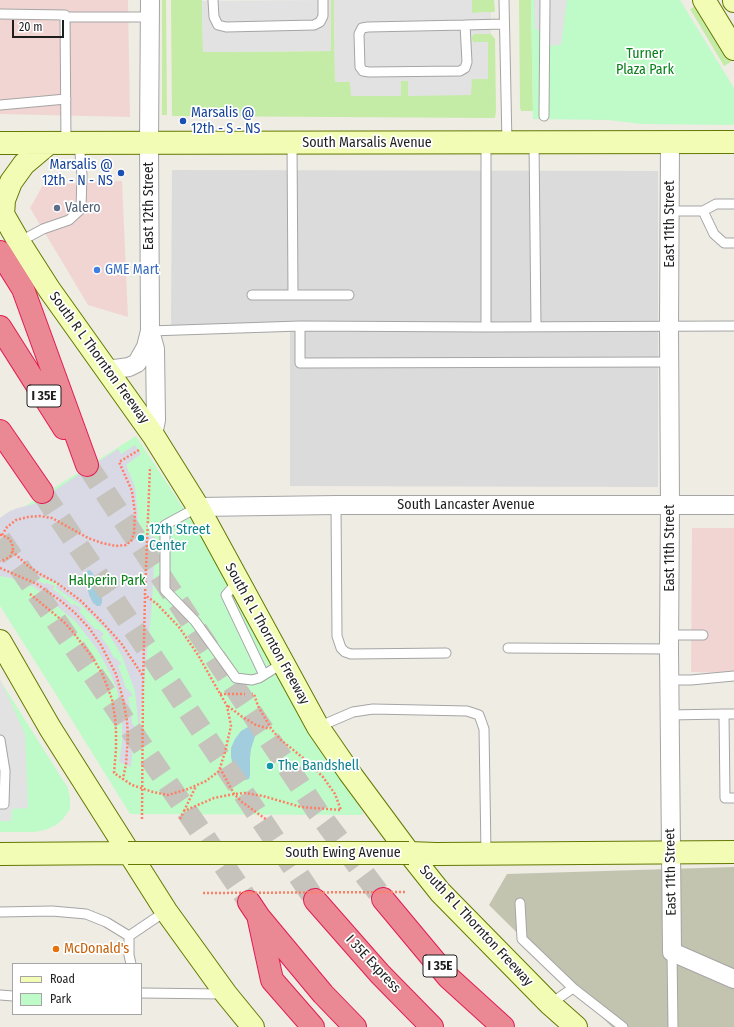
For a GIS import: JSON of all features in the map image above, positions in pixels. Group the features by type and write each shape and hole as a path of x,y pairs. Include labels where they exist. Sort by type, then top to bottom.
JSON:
{"highway":[{"name":"I 35E","path":"0,252 23,289 87,465 0,327"},
{"path":"0,431 42,492"},
{"name":"I 35E","path":"383,899 448,977 503,1027"},
{"name":"I 35E Express","path":"315,900 380,974 432,1027"},
{"path":"313,1027 272,980 254,909 323,994 355,1027"}],"main road":[{"path":"704,0 734,49"},
{"name":"South Marsalis Avenue","path":"0,143 734,142"},
{"path":"1,212 11,182 24,164 65,143"},
{"name":"South R L Thornton Freeway","path":"1,212 49,289 153,434 198,507 318,727 349,772 409,854 440,892 550,1004 576,1027"},
{"path":"0,641 50,728 166,911 226,994 253,1027"},
{"name":"South Ewing Avenue","path":"0,854 128,852 409,854 734,852"}],"street":[{"name":"East 12th Street","path":"150,8 150,331 155,349 156,420 153,434"},
{"name":"East 11th Street","path":"670,143 669,715 672,952"},
{"path":"106,368 115,369 129,367 137,363 146,347 150,331"},
{"name":"South Lancaster Avenue","path":"198,507 336,505 734,505"},
{"path":"672,952 734,979"}],"lane":[{"path":"213,0 214,17 218,25 226,27 314,26 320,22 323,16 323,0"},
{"path":"486,327 504,24 504,0"},
{"path":"544,116 545,0"},
{"path":"65,18 150,8"},
{"path":"0,14 65,15 65,143 82,175 81,209 69,220 43,229 19,242"},
{"path":"465,25 466,62 465,68 460,71 369,72 363,71 360,67 359,34 362,28 368,27 504,24"},
{"path":"0,105 66,100"},
{"path":"292,142 293,295"},
{"path":"534,143 536,327"},
{"path":"670,211 703,211 716,204 734,204"},
{"path":"703,211 714,234 724,243 734,243"},
{"path":"252,295 349,296"},
{"path":"300,326 300,363 669,362"},
{"path":"150,331 300,326 734,326"},
{"path":"336,505 337,636 341,648 345,652 351,654 446,653"},
{"path":"198,507 165,525 164,590 195,621 236,678 252,680 264,675 283,663"},
{"path":"238,581 226,595 264,675"},
{"path":"508,648 669,642 703,635"},
{"path":"669,680 691,680 734,676"},
{"path":"318,727 353,712 373,709 466,711 479,715 484,729 486,854"},
{"path":"724,714 725,798 734,798"},
{"path":"669,715 734,714"},
{"path":"0,740 5,772 4,804 0,804"},
{"path":"520,904 522,939 573,988 623,1027"},
{"path":"0,912 52,911 86,914 106,922 129,936"},
{"path":"129,936 166,911"},
{"path":"129,936 129,955 131,963"},
{"path":"672,952 673,1027"},
{"path":"550,1004 573,988"},
{"path":"142,993 226,994"},
{"path":"0,995 12,996"}],"path":[{"path":"0,561 10,556 12,551 12,543 8,538 1,535 7,527 16,520 28,517 39,516 52,518 88,538 116,546 126,545 131,540 134,532 135,513 132,491 119,462 151,442 153,434"},
{"path":"142,819 145,595 150,466"},
{"path":"12,551 40,574 58,584 80,600 121,643 144,676"},
{"path":"0,568 36,584 61,601 89,628 101,645 116,674 127,721 128,737 126,764 123,779"},
{"path":"30,594 76,634 102,673 112,699 115,717 116,749 114,773 132,785 142,789 168,794 188,789 206,781 218,771 225,752 231,726 227,706 198,655 179,627 157,604 145,595"},
{"path":"184,811 214,798 246,793 263,796 302,807 341,810 335,794 323,777 307,761 281,740 272,730 258,706 254,694 220,694"},
{"path":"227,706 256,725 272,730"},
{"path":"220,768 234,794 242,802 267,820"},
{"path":"180,819 196,785"},
{"path":"203,892 405,892"}],"shaded area":[{"path":"0,0 128,0 130,117 0,114"},
{"path":"331,0 331,51 203,52 202,1"},
{"path":"334,0 472,0 472,13 491,12 491,34 474,34 471,38 473,42 488,42 488,79 473,79 471,95 408,96 408,81 401,81 401,96 351,96 350,82 335,82"},
{"path":"534,0 567,0 561,45 540,46 540,32 535,28"},
{"path":"172,170 658,171 658,487 290,486 290,326 171,326"},
{"path":"122,181 128,317 88,305 30,208 43,185"},
{"path":"135,445 141,454 126,465 135,487 138,534 155,537 152,605 139,730 135,691 122,656 107,631 82,606 56,588 57,583 17,570 45,584 47,583 55,586 53,589 72,605 74,604 82,608 79,611 95,629 98,629 104,634 101,637 108,646 114,658 122,664 118,666 126,689 128,689 133,696 128,697 132,723 136,731 132,731 133,747 131,767 119,762 122,743 122,712 117,690 97,649 77,623 34,587 11,578 0,576 0,518 10,511 34,504 118,449 121,454"},
{"path":"692,528 734,528 734,673 691,672"},
{"path":"0,679 25,734 28,808 12,809 11,821 0,821"},
{"path":"734,867 734,1027 612,1027 489,905 507,874"}],"green space":[{"path":"162,0 166,0 167,115 162,115"},
{"path":"171,0 202,0 203,52 331,51 331,0 334,0 335,82 351,82 351,96 401,96 400,81 408,81 408,95 473,79 488,79 488,43 473,42 471,38 473,34 491,34 495,39 495,118 172,116"},
{"path":"472,0 494,0 495,10 494,12 472,13"},
{"path":"519,0 531,0 533,111 521,111 520,107"},
{"name":"Turner Plaza Park","path":"531,0 680,0 734,88 734,125 642,124 608,120 533,119"},
{"path":"696,6 731,62 724,66 690,9"},
{"name":"Halperin Park","path":"136,436 211,552 297,713 363,814 130,814 0,606 0,522"},
{"path":"0,680 68,788 70,809 63,819 56,825 45,830 34,832 0,832"}],"water":[{"path":"90,570 99,582 102,592 102,603 100,606 93,603 89,595 85,576 87,571"},
{"path":"253,725 257,730 251,749 250,775 249,779 245,780 238,775 233,767 231,748 241,731"}],"tunnel":[{"path":"87,465 317,811 383,899"},
{"path":"42,492 315,900"},
{"path":"0,539 249,902"}],"place":[{"name":"Marsalis @ 12th - S - NS","path":"183,121"},
{"name":"Marsalis @ 12th - N - NS","path":"121,173"},
{"name":"Valero","path":"57,208"},
{"name":"GME Mart","path":"97,270"},
{"name":"12th Street Center","path":"141,538"},
{"name":"The Bandshell","path":"270,766"},
{"name":"McDonald's","path":"56,949"}]}
